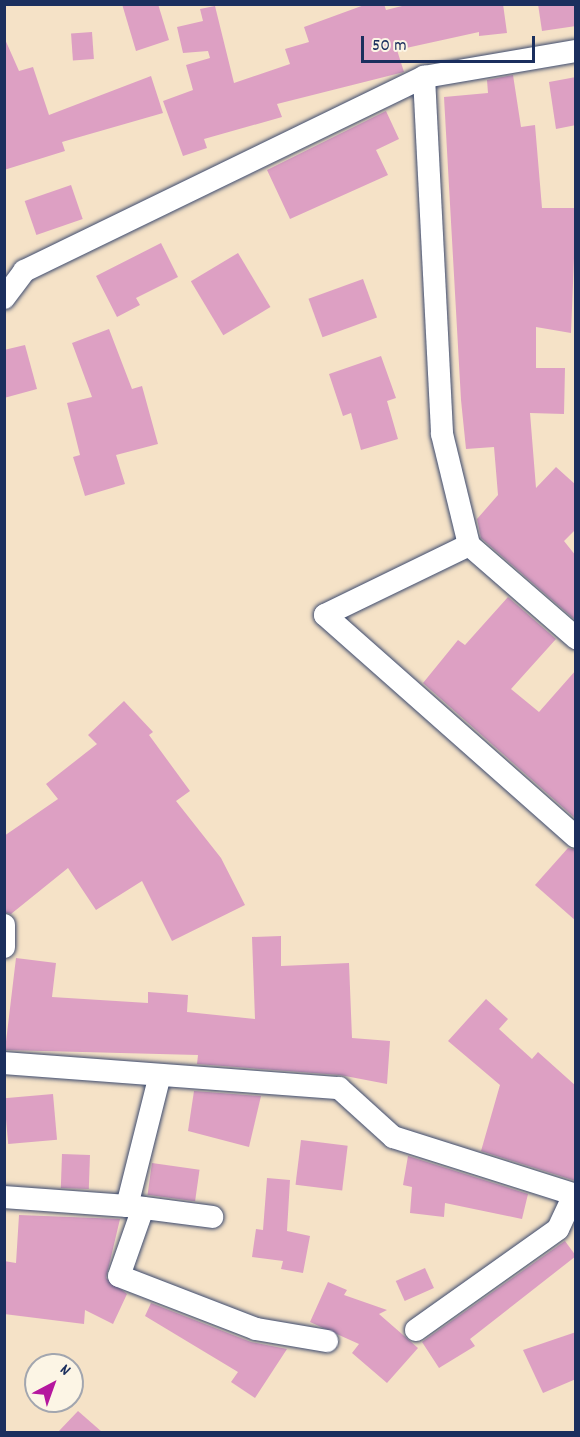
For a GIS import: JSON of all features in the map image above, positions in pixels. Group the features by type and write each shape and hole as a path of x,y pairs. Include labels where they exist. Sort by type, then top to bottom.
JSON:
{"street":[{"path":"4,298 24,271 424,76 576,51"},
{"path":"424,76 442,434 469,545 576,638"},
{"path":"469,545 324,615 576,837"},
{"path":"4,925 4,947"},
{"path":"4,1063 339,1088 393,1137 575,1195 558,1229 416,1330"},
{"path":"160,1075 135,1207 119,1276 256,1329 327,1341"},
{"path":"4,1197 135,1207 212,1217"}],"building":[{"path":"122,4 158,4 169,40 136,51"},
{"path":"367,4 384,4 386,10 410,4 503,4 507,33 479,36 479,32 397,50 404,72 277,104 282,117 204,139 207,148 183,156 163,101 193,90 186,65 210,58 208,51 183,53 177,27 203,21 200,9 215,6 234,83 290,64 285,49 309,42 304,27"},
{"path":"538,4 576,4 576,26 542,31"},
{"path":"92,32 94,59 73,60 71,33"},
{"path":"4,37 19,71 33,67 49,115 151,76 163,113 62,142 65,151 4,170"},
{"path":"513,75 521,127 535,125 542,208 576,208 571,333 536,327 536,368 565,368 564,414 530,413 536,488 556,467 576,485 576,529 564,541 576,556 574,619 481,538 477,519 498,495 494,447 466,449 461,400 444,97 488,93 487,80"},
{"path":"576,77 576,125 556,129 549,82"},
{"path":"386,111 399,139 376,150 388,175 290,219 267,170"},
{"path":"71,185 83,219 36,235 25,201"},
{"path":"161,243 178,277 136,298 140,305 117,317 96,276"},
{"path":"238,253 270,307 223,335 191,281"},
{"path":"363,279 377,318 323,337 308,299"},
{"path":"109,329 132,389 142,386 158,444 116,455 125,484 85,496 73,457 80,455 67,403 92,397 72,343"},
{"path":"25,345 37,389 4,398 4,350"},
{"path":"381,356 396,398 387,401 398,439 361,450 351,413 343,416 329,374"},
{"path":"508,597 556,639 511,689 539,712 576,670 576,819 423,683 458,640 465,645"},
{"path":"124,701 153,732 149,735 190,791 176,801 221,858 245,905 172,941 142,881 96,910 68,868 11,914 4,912 4,836 58,799 46,784 97,744 88,735"},
{"path":"568,848 576,850 576,921 535,885"},
{"path":"281,936 281,966 349,963 352,1038 390,1041 387,1084 340,1075 197,1064 198,1055 5,1050 16,958 56,963 52,997 148,1003 148,992 188,995 187,1012 255,1019 252,937"},
{"path":"486,999 508,1019 499,1029 532,1059 538,1052 576,1086 576,1181 481,1151 500,1085 448,1041"},
{"path":"194,1091 261,1096 249,1147 188,1131"},
{"path":"53,1094 57,1140 8,1144 4,1098"},
{"path":"301,1140 348,1146 342,1190 296,1185"},
{"path":"62,1154 90,1155 89,1189 61,1188"},
{"path":"408,1156 528,1194 522,1219 445,1203 444,1217 410,1213 412,1187 403,1185"},
{"path":"152,1163 200,1170 195,1201 148,1195"},
{"path":"267,1178 290,1180 287,1231 310,1236 303,1273 281,1269 283,1261 252,1257 256,1229 263,1230"},
{"path":"19,1215 120,1219 106,1278 127,1294 113,1324 85,1310 84,1324 4,1314 4,1261 16,1263"},
{"path":"565,1241 576,1256 470,1339 475,1346 439,1368 422,1342"},
{"path":"425,1268 434,1288 405,1301 396,1281"},
{"path":"328,1282 347,1290 344,1295 387,1310 379,1314 418,1348 387,1383 352,1353 359,1344 310,1322"},
{"path":"151,1303 251,1342 287,1349 255,1398 231,1382 238,1372 145,1316"},
{"path":"576,1332 576,1379 543,1393 523,1350"},
{"path":"76,1413 80,1413 102,1432 58,1432"}]}
